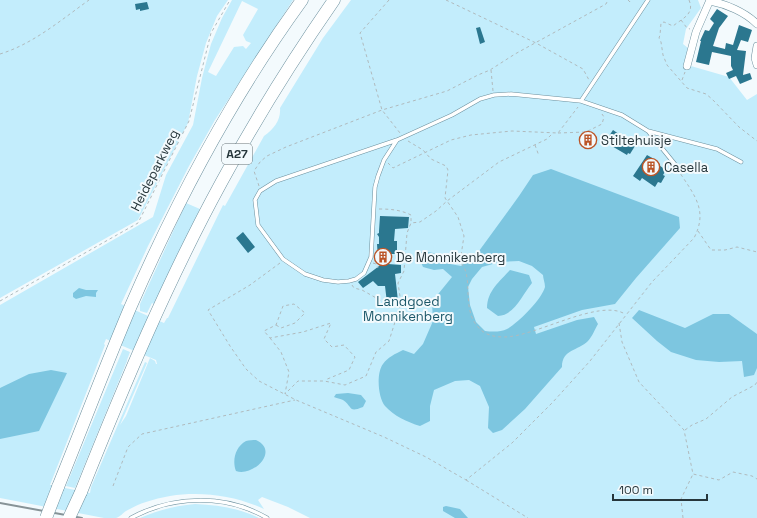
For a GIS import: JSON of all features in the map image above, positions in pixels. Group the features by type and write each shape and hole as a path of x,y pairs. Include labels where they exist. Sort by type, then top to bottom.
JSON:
{"highway":[{"name":"A27","path":"46,518 115,345 165,232 194,174 224,120 279,31 302,0"},
{"name":"A27","path":"70,518 155,317 220,184 253,125 304,44 334,0"}],"street":[{"path":"687,66 696,32 710,1 746,15 757,24"},
{"path":"757,46 755,58 757,65"}],"lane":[{"path":"582,101 591,85 648,0"},
{"path":"397,140 384,160 378,176 371,257 364,273 356,279 349,281 338,282 323,280 304,274 283,259 258,225 255,200 260,191 276,181 397,140 452,115 480,99 494,95 511,94 582,101 622,115 648,131 717,149 741,162"},
{"path":"648,131 678,168"},
{"path":"131,518 146,511 175,502 206,500 244,508 267,518"}],"path":[{"path":"0,54 14,50 38,36 89,0"},
{"name":"Heideparkweg","path":"0,301 138,223 189,122 211,33 230,0"},
{"path":"446,0 536,43 583,69 591,85"},
{"path":"260,191 254,171 260,162 267,156 286,147 382,110 447,91 490,70 515,54 606,4 608,0"},
{"path":"628,0 630,2 632,0"},
{"path":"689,0 692,7 691,11 681,20 673,26 661,22 660,35 658,38 662,42 663,55 667,65 682,80 687,88 706,94 739,127 749,136 756,139"},
{"path":"681,20 687,28"},
{"path":"682,80 687,66"},
{"path":"490,70 494,95"},
{"path":"558,133 582,101"},
{"path":"384,160 393,168 451,140 471,135 512,131 552,134 586,132 602,124 604,118 601,111 603,108"},
{"path":"411,224 420,222 436,212 447,201 499,162 550,137 552,134"},
{"path":"535,144 539,156"},
{"path":"466,480 512,443 553,402 590,361 652,282 688,246 698,230 700,208 678,168"},
{"path":"285,394 298,381 324,381 345,385 366,376 376,352 389,341 401,303 398,283 404,271 407,233 411,224 411,215 397,210 374,209"},
{"path":"698,230 711,250 725,250 737,247 757,252"},
{"path":"283,259 279,265 250,285 208,310 246,369 259,381 296,400 384,437 426,457 528,518"},
{"path":"389,261 405,262"},
{"path":"369,262 376,264 378,268"},
{"path":"463,265 467,280 471,318 481,330 487,334 505,337 535,331 563,320 595,312 610,310 622,312 626,315"},
{"path":"349,281 354,288 362,290 387,304 401,303"},
{"path":"276,325 281,328 295,323 305,312 294,304 283,306 276,325 264,331 281,352 289,372 285,394"},
{"path":"270,338 303,332 331,322 324,339 332,347 344,345 355,357 349,370 324,381"},
{"path":"619,323 622,342 639,382 684,430 693,474 681,499 683,518"},
{"path":"684,430 706,419 732,397 755,385 757,382"},
{"path":"113,486 128,448 142,434 296,400"},
{"path":"693,474 719,480 733,472 752,476 757,479"}],"green space":[{"path":"0,0 228,0 217,16 206,43 197,76 188,123 138,220 0,298"},
{"name":"Landgoed Monnikenberg","path":"232,0 293,0 215,120 189,166 148,246 121,304 164,323 168,318 223,205 225,206 264,136 276,124 280,108 323,38 351,0 698,0 701,8 686,29 683,44 688,48 684,64 729,77 747,100 757,94 757,518 310,518 288,507 262,497 258,500 264,509 236,499 205,494 190,494 160,498 138,505 116,518 104,518 0,498 0,305 153,217 166,175 193,125 202,78 211,44 222,18","holes":["242,1 258,9 243,35 246,41 251,43 246,49 243,46 234,47 216,76 208,72","106,339 156,360 157,364 150,358 126,416 120,425 147,363 145,362 91,487 90,493 50,485 105,345"]},
{"path":"186,203 200,209 154,304 152,303 147,313 140,311 140,304"},
{"path":"123,349 130,352 127,361 75,488 66,486"},
{"path":"195,504 228,508 259,518 140,518 167,509"}],"shaded area":[{"path":"551,169 679,217 680,228 615,304 582,310 534,327 536,334 577,320 594,317 598,324 588,341 571,351 565,357 562,367 525,409 502,430 493,433 488,428 489,407 480,386 469,380 455,381 434,390 430,406 430,421 420,426 410,423 392,413 385,406 379,392 379,373 383,364 394,354 403,350 414,354 423,344 433,321 432,303 452,277 443,269 434,270 423,267 420,260 420,253 423,251 438,254 445,263 461,266 479,251 533,175","holes":["519,261 532,266 543,275 545,287 535,304 507,329 497,332 485,331 476,322 470,305 468,287 472,279 482,267 500,262"]},
{"path":"510,270 529,275 532,283 514,308 504,315 498,316 487,308 489,296"},
{"path":"79,288 86,290 98,290 96,297 86,296 76,299 73,297 73,293"},
{"path":"639,310 685,328 713,314 729,314 757,334 757,368 754,375 744,377 742,361 719,362 696,360 671,352 632,318"},
{"path":"51,370 67,373 39,431 0,439 0,388 29,374"},
{"path":"348,393 361,395 366,401 363,407 353,409 343,400 334,397 336,394"},
{"path":"256,440 263,445 265,456 256,467 243,472 236,471 234,463 237,450 246,441"},
{"path":"446,506 460,509 468,518 455,518 443,511 443,507"}],"building":[{"path":"147,2 149,9 140,11 140,9 136,10 135,4"},
{"path":"717,9 728,16 719,28 713,46 725,49 726,43 733,45 739,25 752,30 748,42 741,40 737,50 746,51 743,75 750,73 752,79 740,84 736,76 729,79 726,73 733,70 731,66 731,56 712,52 709,65 696,62 700,41 705,30 709,31 714,23 710,19"},
{"path":"480,27 485,42 480,44 476,28"},
{"path":"613,130 629,141 630,139 635,142 633,145 635,146 630,154 628,153 627,155 605,142"},
{"name":"Casella","path":"647,155 666,170 663,175 665,176 661,183 658,182 655,187 642,178 640,181 633,176"},
{"name":"De Monnikenberg","path":"380,216 409,217 408,228 395,229 394,241 397,241 397,254 389,254 388,264 401,265 401,273 395,274 398,301 387,303 385,286 378,286 373,281 363,288 358,282 387,260 378,259 377,244 379,244 379,237 377,234 379,233"},
{"path":"243,232 255,247 248,253 236,238"}],"railway":[{"path":"0,503 82,518"}],"place":[{"name":"Stiltehuisje","path":"588,140"},
{"name":"Casella","path":"651,167"},
{"name":"De Monnikenberg","path":"383,257"}]}
